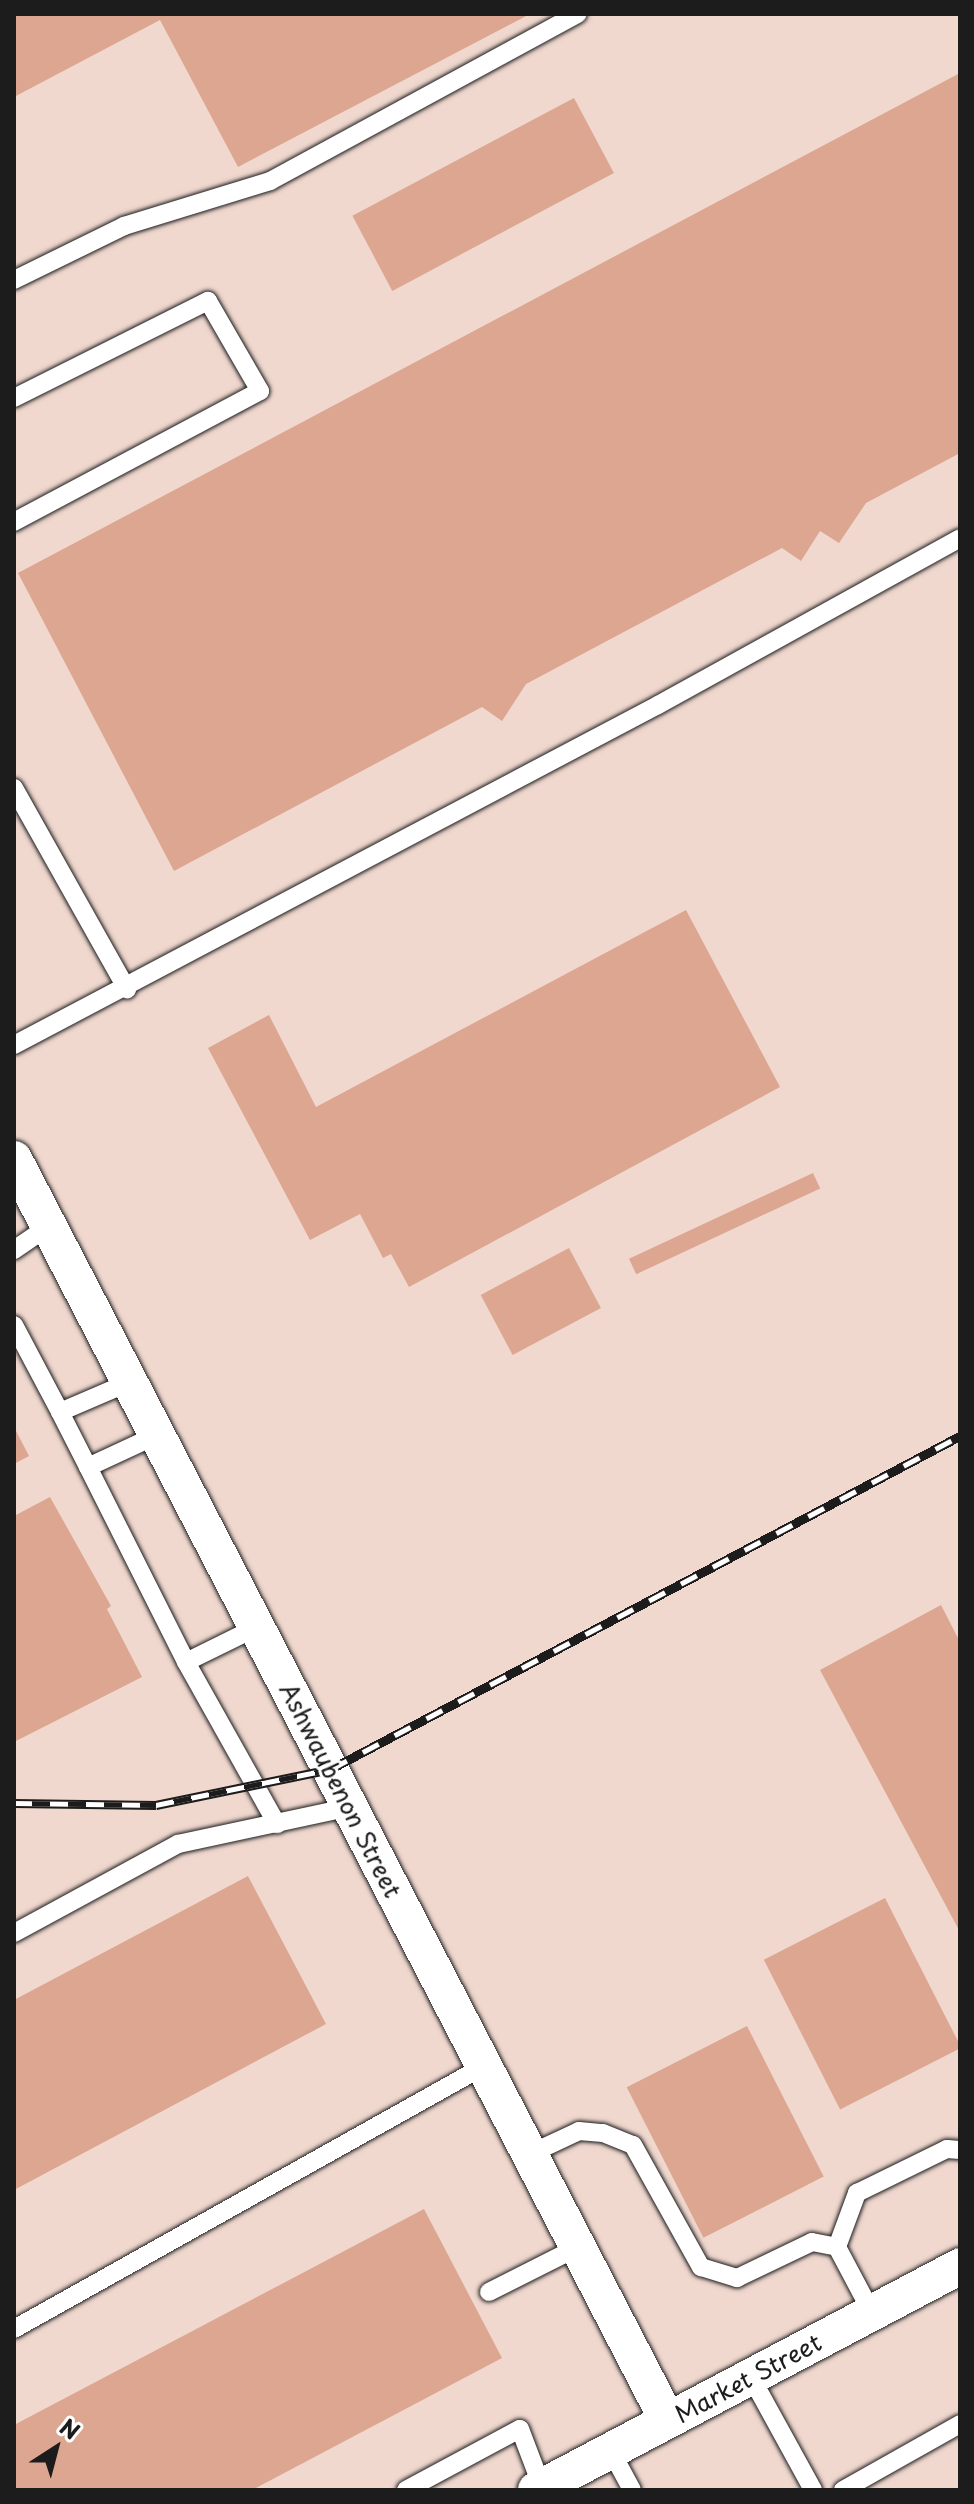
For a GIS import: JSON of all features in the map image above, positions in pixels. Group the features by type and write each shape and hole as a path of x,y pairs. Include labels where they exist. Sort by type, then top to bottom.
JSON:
{"street":[{"name":"Ashwaubenon Street","path":"14,1159 668,2421"},
{"name":"Market Street","path":"539,2488 960,2266"}],"lane":[{"path":"14,280 124,226 270,181 578,14"},
{"path":"14,398 208,301 260,391 14,522"},
{"path":"14,1045 127,989 960,538"},
{"path":"14,788 127,989"},
{"path":"14,1250 49,1226"},
{"path":"14,1325 186,1662 277,1824"},
{"path":"60,1412 130,1382"},
{"path":"88,1467 157,1435"},
{"path":"186,1662 257,1627"},
{"path":"14,1933 178,1844 350,1807"},
{"path":"14,2329 484,2066"},
{"path":"530,2154 579,2131 603,2133 633,2145 701,2267 737,2278 812,2242 837,2247"},
{"path":"872,2313 837,2247 857,2193 947,2149 960,2150"},
{"path":"489,2292 578,2247"},
{"path":"751,2377 813,2490"},
{"path":"843,2490 960,2424"},
{"path":"406,2490 520,2429 539,2488"},
{"path":"611,2451 632,2490"}],"shaded area":[{"path":"14,14 960,14 960,2490 14,2490"}],"building":[{"path":"14,14 530,14 238,167 160,20 14,97"},
{"path":"960,73 960,453 866,503 839,543 820,531 801,561 782,548 526,684 502,721 482,707 174,871 18,573"},
{"path":"574,98 614,173 392,291 352,216"},
{"path":"686,910 780,1087 409,1287 391,1254 383,1258 360,1214 310,1240 208,1048 269,1015 316,1107"},
{"path":"813,1173 820,1188 636,1274 629,1259"},
{"path":"569,1248 601,1308 513,1355 481,1295"},
{"path":"14,1427 29,1456 14,1464"},
{"path":"50,1497 111,1606 107,1609 142,1677 14,1742 14,1516"},
{"path":"941,1605 960,1642 960,1932 820,1670"},
{"path":"248,1876 326,2024 14,2190 14,2000"},
{"path":"885,1898 960,2048 840,2109 764,1960"},
{"path":"747,2026 824,2177 703,2238 627,2087"},
{"path":"424,2209 502,2358 252,2490 14,2490 14,2425"}],"railway":[{"path":"14,1803 156,1805 331,1769 960,1436"}]}
